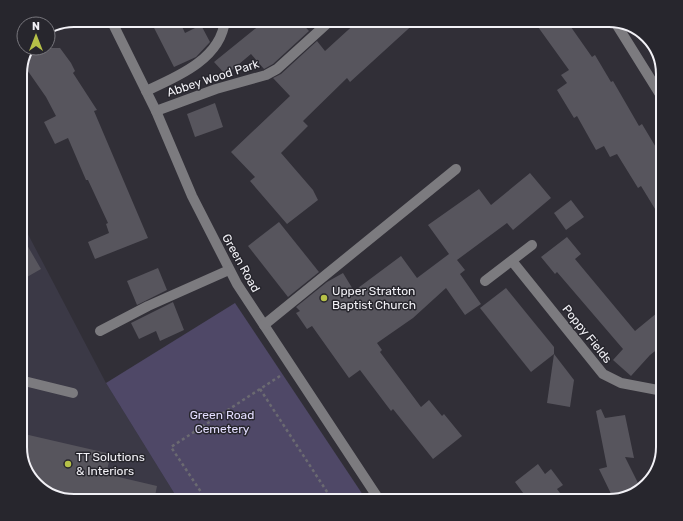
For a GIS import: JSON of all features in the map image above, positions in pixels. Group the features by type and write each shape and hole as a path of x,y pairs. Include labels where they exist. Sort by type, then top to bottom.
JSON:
{"street":[{"name":"Green Road","path":"114,27 156,111 192,196 229,270 375,494"},
{"path":"146,91 175,78 207,55 219,39 223,27"},
{"name":"Abbey Wood Park","path":"156,111 216,89 266,75 277,69 323,27"},
{"path":"619,28 656,89"},
{"path":"264,325 456,168"},
{"path":"485,281 532,245"},
{"name":"Poppy Fields","path":"512,261 602,374 621,383 656,390"},
{"path":"100,330 148,306 229,270"},
{"path":"27,382 73,393"}],"path":[{"path":"203,494 171,447 292,368"},
{"path":"260,389 328,494"}],"shaded area":[{"path":"27,232 106,383 175,494 65,493 50,488 33,471 27,450"}],"green space":[{"name":"Green Road Cemetery","path":"235,303 362,494 175,494 106,383"}],"building":[{"path":"154,27 182,27 185,33 197,27 202,27 210,42 196,57 174,67"},
{"path":"257,27 305,27 309,31 273,64 264,69 251,54 226,75 214,62"},
{"path":"351,27 410,27 350,82 347,78 303,121 308,126 281,153 313,190 318,200 287,224 250,181 255,177 231,152 290,96 273,78 281,74 317,41 325,51"},
{"path":"538,27 571,27 592,57 595,55 611,82 613,81 639,126 642,124 656,147 656,211 641,186 638,188 617,154 610,157 604,146 596,150 577,116 574,118 557,90 567,83 561,75 569,70"},
{"path":"56,48 60,48 71,63 75,71 73,73 97,110 94,111 148,238 95,259 88,242 109,233 106,224 108,223 88,180 86,180 68,138 55,144 44,122 56,116 46,97 27,70 31,56 56,56"},
{"path":"215,103 223,127 195,137 187,114"},
{"path":"530,173 551,198 513,230 507,223 457,260 465,270 460,274 481,304 465,315 446,288 413,318 377,343 382,350 380,352 421,407 429,400 442,416 444,414 462,436 433,459 393,409 391,411 360,370 349,378 312,326 307,329 296,313 300,311 296,307 327,282 343,273 354,291 401,256 417,278 449,254 428,225 479,189 491,205"},
{"path":"571,200 584,217 566,230 554,213"},
{"path":"279,222 319,272 288,297 248,246"},
{"path":"567,237 581,254 575,259 635,331 656,314 656,350 631,376 613,360 623,349 557,272 555,274 541,257"},
{"path":"27,245 41,269 27,277"},
{"path":"158,268 167,290 137,305 127,281"},
{"path":"506,288 554,347 554,354 531,372 480,308"},
{"path":"173,302 184,330 160,341 156,331 139,339 131,323"},
{"path":"554,354 574,380 570,407 547,403"},
{"path":"601,409 605,418 625,415 634,458 625,457 638,483 624,492 611,494 599,469 607,467 596,411"},
{"name":"TT Solutions & Interiors","path":"27,435 111,454 106,474 157,486 155,494 74,494 59,492 45,484 33,471 27,450"},
{"path":"538,464 545,474 551,469 563,485 557,489 561,494 524,494 515,482"}],"place":[{"name":"Upper Stratton Baptist Church","path":"324,298"},
{"name":"TT Solutions & Interiors","path":"68,464"}]}
